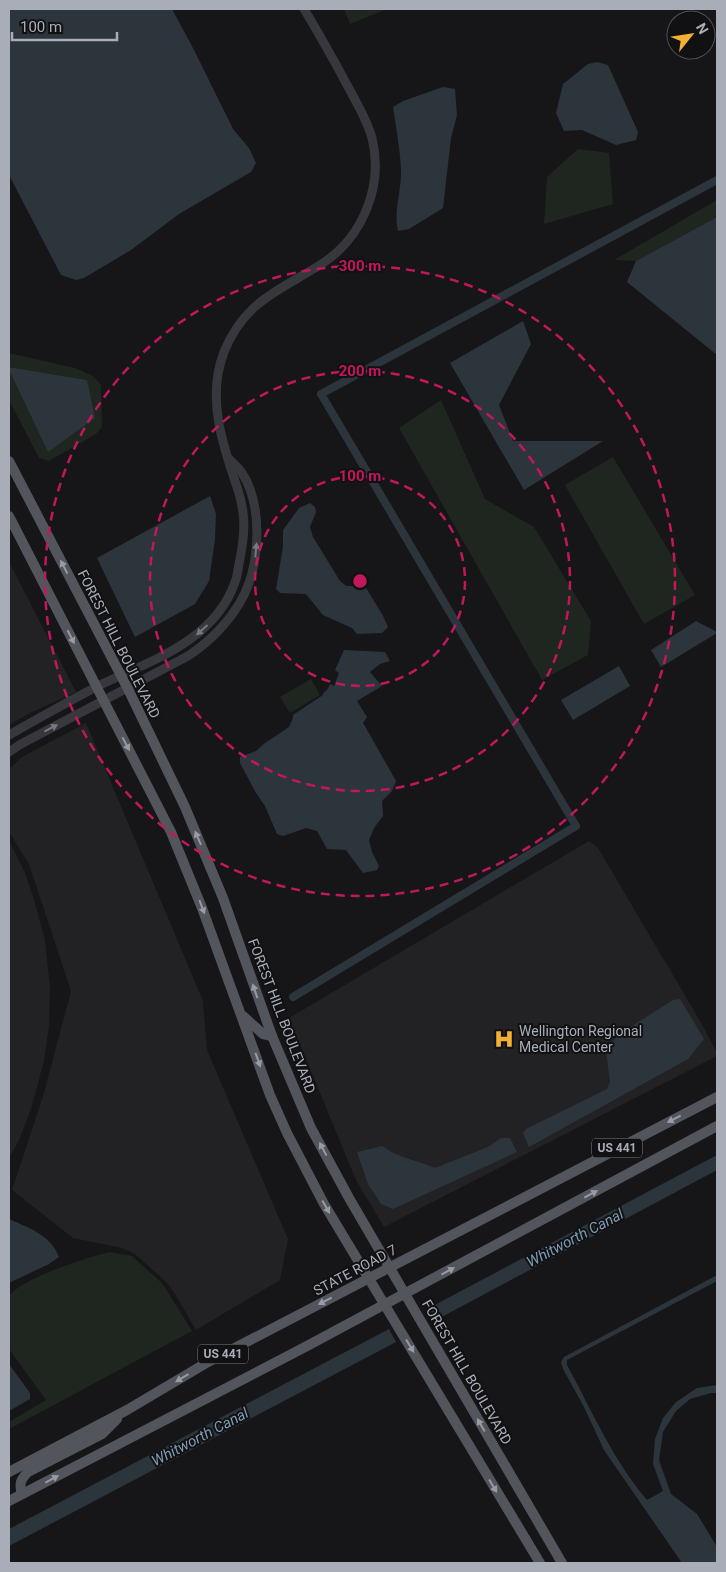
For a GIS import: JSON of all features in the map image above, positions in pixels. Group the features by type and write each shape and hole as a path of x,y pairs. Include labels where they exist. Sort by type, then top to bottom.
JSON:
{"main road":[{"name":"FOREST HILL BOULEVARD","path":"9,462 128,689 185,807 210,865 272,1036 311,1128 349,1198 562,1563"},
{"path":"9,516 171,832 242,1014 270,1095 287,1133 324,1204 368,1279 385,1304 540,1563"},
{"path":"242,1014 263,1034 272,1036"},
{"name":"STATE ROAD 7","path":"9,1472 127,1410 208,1362 717,1097"},
{"name":"US 441","path":"9,1501 405,1294 717,1126"},
{"path":"22,1494 19,1485 22,1478 28,1472 102,1434 127,1410"}],"street":[{"path":"9,735 97,687 169,652 195,636 207,626 226,602 235,582 245,534 245,514 230,470 229,459 219,428 216,396 220,368 231,337 248,313 259,302 271,293 322,264 347,242 357,229 368,207 375,180 374,151 368,125 304,9"},
{"path":"9,752 172,666 203,646 231,616 247,589 254,567 257,526 249,489 242,472 229,459"}],"shaded area":[{"path":"344,9 387,9 350,24"},
{"path":"578,149 609,153 613,204 544,224 547,177"},
{"path":"717,200 717,217 636,261 614,260"},
{"path":"9,353 75,368 93,376 101,385 102,427 96,434 49,461 39,458 9,400 9,370 48,452 87,380 9,367"},
{"path":"441,400 485,499 534,527 591,621 588,655 542,680 399,428"},
{"path":"613,457 695,595 644,624 565,485"},
{"path":"9,562 76,692 9,725"},
{"path":"311,679 320,695 290,713 280,697"},
{"path":"86,723 203,1001 207,1050 288,1239 280,1280 196,1330 167,1283 135,1254 122,1248 73,1238 12,1190 44,1093 71,991 29,864 9,832 9,769 22,757"},
{"path":"9,841 25,873 35,903 45,941 50,987 49,1026 44,1061 31,1109 20,1138 9,1158"},
{"name":"Wellington Regional Medical Center","path":"589,841 598,848 703,1026 717,1056 384,1227 356,1180 289,1018"},
{"path":"109,1252 132,1256 162,1283 192,1331 9,1429 9,1422 46,1400 9,1349 9,1296 16,1289 40,1276"}],"water":[{"path":"9,9 172,9 233,129 249,148 256,163 251,172 179,214 131,250 84,278 76,280 61,275 9,175"},
{"path":"597,62 608,65 638,132 636,140 616,145 582,130 564,131 556,113 563,84 588,64"},
{"path":"443,87 455,89 457,115 451,138 443,208 409,229 398,231 396,216 401,169 393,107 403,101"},
{"path":"717,217 717,355 627,282 636,261"},
{"path":"523,321 531,344 499,405 513,441 603,441 524,490 450,363"},
{"path":"9,367 87,380 95,418 48,452"},
{"path":"210,496 216,514 215,539 209,581 195,604 135,637 97,558"},
{"path":"310,503 315,507 316,512 310,527 313,537 340,581 346,586 365,586 388,627 382,633 357,634 352,628 323,615 306,594 280,593 276,589 283,546 283,530 299,508"},
{"path":"696,621 717,633 661,667 651,650"},
{"path":"344,650 385,652 390,661 380,664 370,672 382,686 357,701 367,717 363,723 396,781 392,791 382,801 383,816 374,828 369,840 372,852 379,866 377,870 363,873 346,850 327,849 317,831 306,828 283,836 277,834 265,806 240,763 240,757 256,751 289,727 293,715 323,695 330,684 334,686 339,673 335,670"},
{"path":"619,666 630,686 573,720 561,700"},
{"path":"680,999 704,1039 688,1059 529,1147 523,1133 526,1129 607,1089 610,1082 606,1050 618,1035 673,1000"},
{"path":"501,1138 510,1138 517,1152 393,1209 381,1204 368,1184 357,1152 382,1146 401,1156 435,1168 488,1147"},
{"name":"Whitworth Canal","path":"717,1155 717,1170 436,1320 429,1308"},
{"path":"9,1219 32,1229 45,1238 51,1243 59,1257 49,1264 9,1283"},
{"path":"717,1275 717,1281 567,1360 567,1365 613,1452 647,1500 663,1491 653,1464 655,1439 663,1418 676,1402 697,1388 717,1385 717,1393 690,1399 676,1411 663,1432 659,1460 671,1494 697,1514 717,1547 717,1563 682,1563 604,1450 561,1362 564,1357"},
{"name":"Whitworth Canal","path":"389,1329 396,1342 9,1546 9,1529"},
{"path":"9,1364 30,1393 30,1399 9,1411"}],"waterway":[{"path":"293,997 576,826 321,394 717,180"}],"place":[{"name":"Wellington Regional Medical Center","path":"504,1039"}]}
